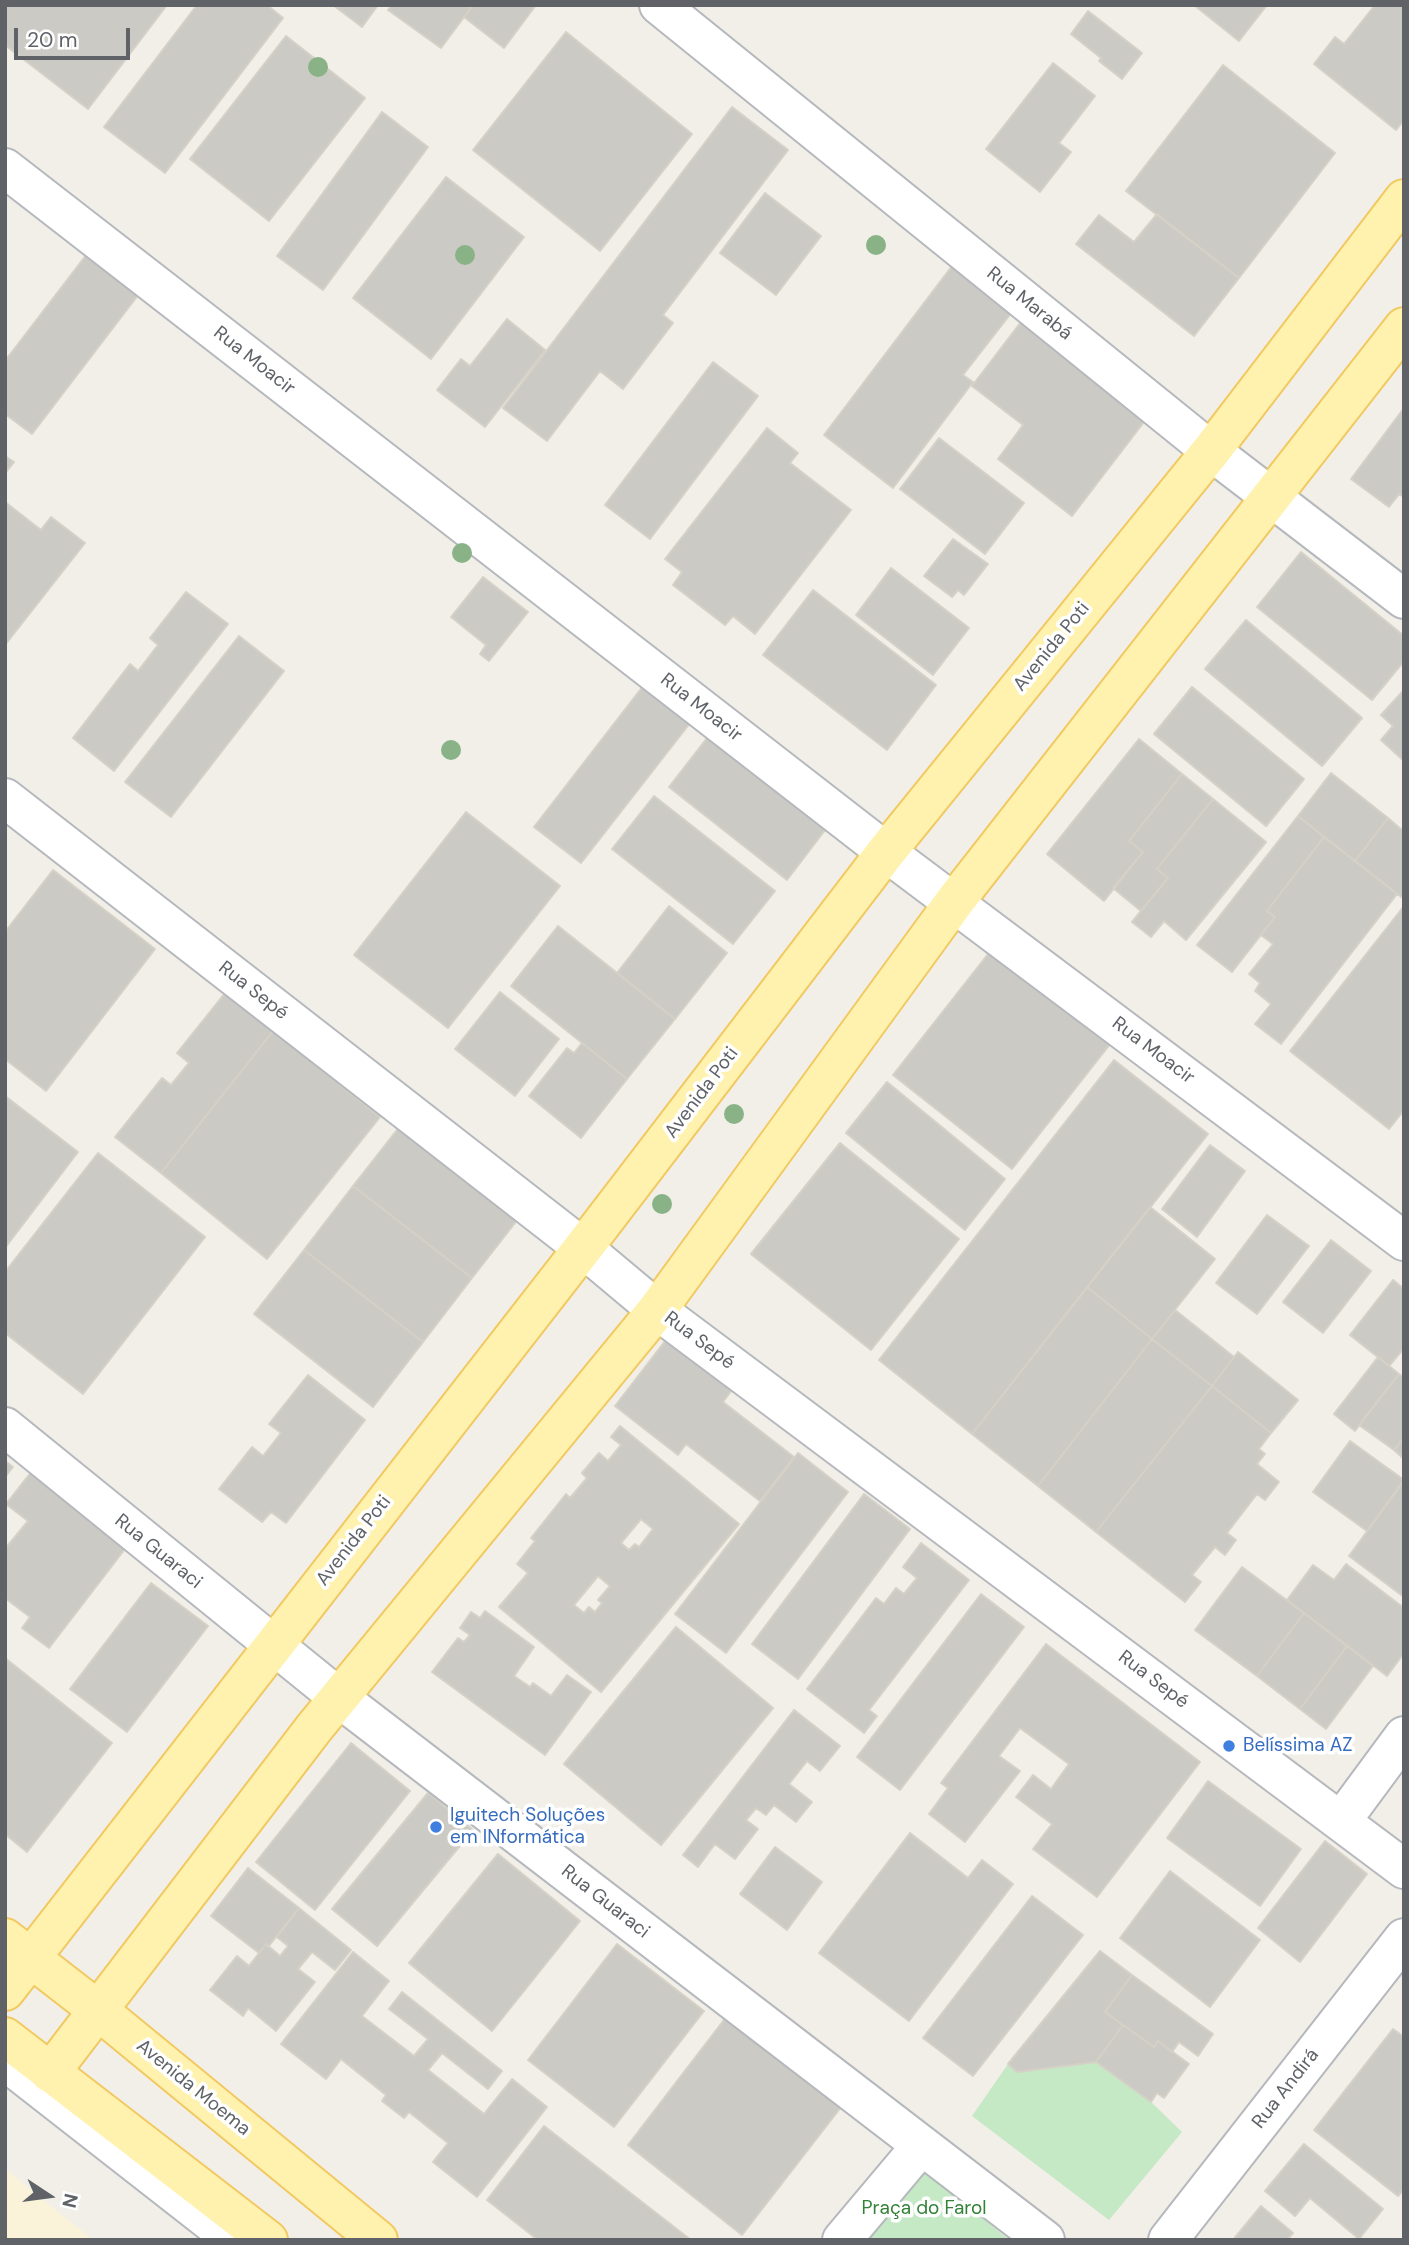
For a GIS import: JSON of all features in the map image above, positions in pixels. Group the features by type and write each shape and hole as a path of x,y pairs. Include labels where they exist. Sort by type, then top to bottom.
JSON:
{"main road":[{"name":"Avenida Poti","path":"5,1991 18,1949 273,1645 583,1248 886,852 1210,451 1404,199"},
{"path":"50,2073 338,1697 657,1310 955,901 1404,327"},
{"name":"Avenida Moema","path":"18,1949 99,2011 378,2240"},
{"path":"5,2037 268,2240"}],"street":[{"name":"Rua Marabá","path":"659,5 1210,451 1404,599"},
{"name":"Rua Moacir","path":"5,167 886,852 955,901 1404,1241"},
{"name":"Rua Sepé","path":"5,798 583,1248 657,1310 1404,1869"},
{"name":"Rua Guaraci","path":"5,1427 338,1697 1045,2240"},
{"path":"1342,1820 1404,1736"},
{"name":"Rua Andirá","path":"1168,2240 1404,1938"},
{"path":"5,2061 234,2240"},
{"path":"842,2240 921,2146"}],"green space":[{"path":"1096,2062 1151,2102 1182,2132 1109,2220 972,2116 1008,2064 1017,2072"},
{"name":"Praça do Farol","path":"920,2166 1009,2240 860,2240"}],"sand":[{"path":"5,2169 93,2240 5,2240"}],"building":[{"path":"5,5 167,5 88,109 5,45"},
{"path":"197,5 267,5 283,18 165,173 104,127"},
{"path":"333,5 378,5 362,27"},
{"path":"392,5 473,5 441,48 388,10"},
{"path":"473,5 536,5 504,48 464,17"},
{"path":"1194,5 1267,5 1239,41"},
{"path":"1375,5 1404,5 1404,120 1396,130 1314,64 1335,37 1344,44"},
{"path":"1088,11 1142,53 1122,79 1071,34"},
{"path":"566,32 692,134 600,251 473,150"},
{"path":"286,36 365,98 269,221 190,159"},
{"path":"1053,63 1095,96 1059,143 1071,152 1040,192 986,149"},
{"path":"1223,65 1335,153 1239,278 1126,191"},
{"path":"732,107 788,150 663,315 673,323 623,389 600,371 547,441 503,408"},
{"path":"382,112 428,147 323,290 277,256"},
{"path":"446,177 524,237 431,359 353,298"},
{"path":"765,193 821,236 776,295 720,253"},
{"path":"1157,214 1239,278 1194,336 1076,244 1099,215 1134,242"},
{"path":"90,250 142,290 32,434 5,414 5,361"},
{"path":"952,266 1012,312 963,375 973,382 893,488 824,435"},
{"path":"507,319 545,350 485,427 437,390 461,359 470,366"},
{"path":"1021,322 1147,418 1072,516 998,459 1023,425 972,386"},
{"path":"713,362 758,396 650,539 605,505"},
{"path":"1404,408 1404,497 1399,494 1389,507 1351,479"},
{"path":"767,428 798,453 790,463 851,510 755,634 733,616 725,625 673,585 682,572 665,559"},
{"path":"939,438 1024,503 985,554 900,489"},
{"path":"5,456 14,462 5,473"},
{"path":"5,502 41,530 51,517 85,543 5,645"},
{"path":"953,539 988,564 964,595 958,590 952,597 924,576"},
{"path":"1301,552 1404,636 1404,661 1372,700 1257,607"},
{"path":"891,568 969,628 933,675 856,615"},
{"path":"483,577 528,612 489,661 480,654 486,645 451,617"},
{"path":"813,590 936,685 887,750 763,655"},
{"path":"186,592 228,624 114,771 73,738 130,664 138,671 158,645 150,638"},
{"path":"1246,620 1362,718 1322,766 1205,669"},
{"path":"239,636 284,671 171,817 125,782"},
{"path":"647,681 694,718 581,863 534,827"},
{"path":"1192,687 1304,779 1266,826 1154,734"},
{"path":"1404,690 1404,761 1381,740 1393,726 1381,715"},
{"path":"714,729 832,821 787,880 669,787"},
{"path":"1139,739 1182,774 1129,841 1143,852 1104,901 1047,854"},
{"path":"1331,773 1388,818 1355,861 1298,816"},
{"path":"1182,774 1213,799 1157,869 1168,878 1141,911 1113,888 1143,852 1129,841"},
{"path":"654,796 775,891 733,944 612,849"},
{"path":"1213,799 1266,842 1186,940 1164,921 1151,937 1132,922 1168,878 1157,869"},
{"path":"466,812 560,886 448,1028 354,955"},
{"path":"1298,816 1324,837 1267,911 1275,917 1232,972 1197,945"},
{"path":"1388,818 1402,830 1404,827 1404,899 1355,861"},
{"path":"1324,837 1397,894 1281,1044 1255,1024 1271,1004 1255,991 1260,983 1249,974 1273,944 1261,935 1275,917 1267,911"},
{"path":"53,870 155,949 46,1091 5,1059 5,932"},
{"path":"669,906 727,953 675,1019 617,973"},
{"path":"1404,906 1404,1110 1389,1129 1290,1051"},
{"path":"558,926 675,1019 627,1079 511,986"},
{"path":"992,949 1111,1043 1012,1169 893,1075"},
{"path":"500,992 559,1039 515,1096 455,1049"},
{"path":"225,993 273,1031 161,1173 115,1137 162,1078 171,1085 189,1063 177,1053"},
{"path":"273,1031 380,1117 267,1259 161,1173"},
{"path":"582,1043 627,1079 581,1138 529,1096 567,1048 574,1053"},
{"path":"1114,1060 1208,1134 972,1434 879,1360"},
{"path":"887,1082 1005,1179 965,1230 846,1133"},
{"path":"5,1096 78,1152 5,1248"},
{"path":"404,1121 522,1214 472,1278 353,1186"},
{"path":"840,1143 959,1239 871,1350 751,1254"},
{"path":"1210,1145 1245,1171 1197,1237 1162,1209"},
{"path":"98,1153 205,1237 83,1394 5,1333 5,1272"},
{"path":"353,1186 472,1278 423,1342 304,1250"},
{"path":"1150,1207 1215,1259 1152,1339 1087,1287"},
{"path":"1267,1215 1309,1246 1257,1314 1216,1283"},
{"path":"1331,1240 1371,1271 1323,1333 1283,1302"},
{"path":"304,1250 423,1342 373,1407 254,1314"},
{"path":"1393,1280 1404,1289 1404,1348 1389,1366 1350,1335"},
{"path":"1087,1287 1152,1339 1038,1486 972,1434"},
{"path":"1175,1310 1234,1357 1212,1386 1152,1339"},
{"path":"669,1336 734,1387 723,1402 794,1457 760,1501 686,1444 678,1455 615,1406"},
{"path":"1152,1339 1212,1386 1096,1532 1038,1486"},
{"path":"1238,1352 1298,1400 1271,1433 1212,1386"},
{"path":"1378,1357 1399,1374 1355,1431 1334,1414"},
{"path":"1399,1374 1404,1378 1404,1438 1394,1450 1359,1425"},
{"path":"308,1375 365,1420 286,1523 271,1512 262,1522 219,1489 252,1447 263,1456 281,1433 269,1424"},
{"path":"1212,1386 1271,1433 1259,1449 1265,1454 1257,1464 1279,1482 1265,1500 1257,1494 1227,1533 1236,1540 1225,1555 1215,1547 1192,1575 1201,1582 1185,1602 1096,1532"},
{"path":"620,1426 739,1524 601,1692 499,1607 528,1573 517,1564 535,1541 531,1538 566,1494 570,1498 587,1478 582,1473 599,1453 608,1461 621,1445 611,1437","holes":["641,1519 653,1529 639,1547 635,1544 629,1550 621,1543","598,1576 610,1586 598,1600 602,1603 595,1612 589,1607 584,1613 574,1605"]},
{"path":"1404,1438 1404,1459 1394,1450"},
{"path":"1350,1441 1404,1480 1367,1531 1313,1492"},
{"path":"798,1453 848,1492 726,1653 675,1614"},
{"path":"5,1461 13,1467 5,1477"},
{"path":"32,1471 128,1545 49,1648 22,1628 30,1617 5,1598 5,1549 28,1521 6,1504"},
{"path":"1404,1481 1404,1597 1349,1556"},
{"path":"864,1494 910,1529 798,1679 752,1644"},
{"path":"921,1543 969,1580 869,1710 877,1716 864,1733 807,1689 876,1598 884,1604 896,1588 904,1594 917,1578 903,1567"},
{"path":"1346,1564 1404,1608 1404,1653 1387,1676 1287,1600 1313,1565 1334,1580"},
{"path":"1242,1567 1304,1613 1257,1676 1195,1630"},
{"path":"151,1583 208,1626 127,1732 70,1689"},
{"path":"981,1594 1024,1627 900,1790 857,1757"},
{"path":"485,1611 534,1647 514,1676 530,1687 533,1683 551,1696 567,1675 591,1692 545,1755 432,1672 458,1638 464,1642 470,1635 460,1628 471,1612 480,1618"},
{"path":"1304,1613 1347,1646 1300,1709 1257,1676"},
{"path":"676,1627 773,1708 661,1845 564,1764"},
{"path":"1046,1644 1200,1762 1097,1897 1033,1849 1052,1824 1016,1797 1033,1775 1051,1789 1069,1764 1020,1728 999,1756 1020,1771 965,1842 929,1814 948,1788 941,1783"},
{"path":"1347,1646 1373,1666 1326,1729 1300,1709"},
{"path":"5,1658 112,1743 27,1852 5,1834"},
{"path":"794,1710 840,1746 820,1771 807,1761 789,1784 812,1802 796,1822 774,1805 766,1815 756,1808 746,1820 758,1829 735,1859 715,1844 698,1867 683,1855"},
{"path":"351,1743 410,1791 315,1910 256,1862"},
{"path":"1208,1781 1301,1849 1260,1906 1167,1838"},
{"path":"428,1793 473,1830 377,1946 332,1909"},
{"path":"910,1833 968,1878 982,1860 1013,1884 909,2021 819,1953"},
{"path":"1325,1841 1367,1874 1300,1962 1258,1928"},
{"path":"775,1847 822,1882 787,1930 740,1894"},
{"path":"498,1854 580,1921 492,2031 409,1963"},
{"path":"248,1868 299,1908 268,1947 266,1944 259,1953 211,1916"},
{"path":"1170,1871 1260,1940 1210,2007 1120,1938"},
{"path":"1032,1896 1083,1935 973,2076 923,2038"},
{"path":"299,1908 351,1950 335,1970 312,1952 298,1969 315,1982 276,2031 248,2008 243,2016 210,1990 237,1956 249,1966 266,1944 280,1956 288,1946 277,1937"},
{"path":"617,1944 704,2011 614,2127 528,2060"},
{"path":"1100,1951 1132,1975 1105,2012 1123,2025 1096,2062 1017,2072 1008,2064"},
{"path":"353,1952 389,1981 362,2016 414,2056 428,2039 389,2009 402,1992 502,2071 488,2089 442,2053 428,2070 484,2114 512,2079 547,2107 477,2197 433,2162 448,2143 409,2112 404,2118 382,2101 386,2095 341,2059 326,2079 281,2044"},
{"path":"1132,1975 1213,2034 1198,2056 1179,2042 1172,2052 1158,2041 1154,2047 1105,2012"},
{"path":"730,2012 845,2102 742,2235 628,2145"},
{"path":"1123,2025 1154,2047 1158,2041 1189,2064 1164,2098 1157,2093 1151,2102 1096,2062"},
{"path":"1393,2029 1404,2037 1404,2189 1398,2196 1314,2130"},
{"path":"544,2126 691,2240 538,2240 487,2200"},
{"path":"1304,2144 1383,2209 1359,2239 1310,2198 1295,2216 1265,2191"},
{"path":"1261,2206 1293,2233 1287,2240 1233,2240"}],"place":[{"name":"Belíssima AZ","path":"1229,1746"},
{"name":"Iguitech Soluções em INformática","path":"436,1827"}]}
